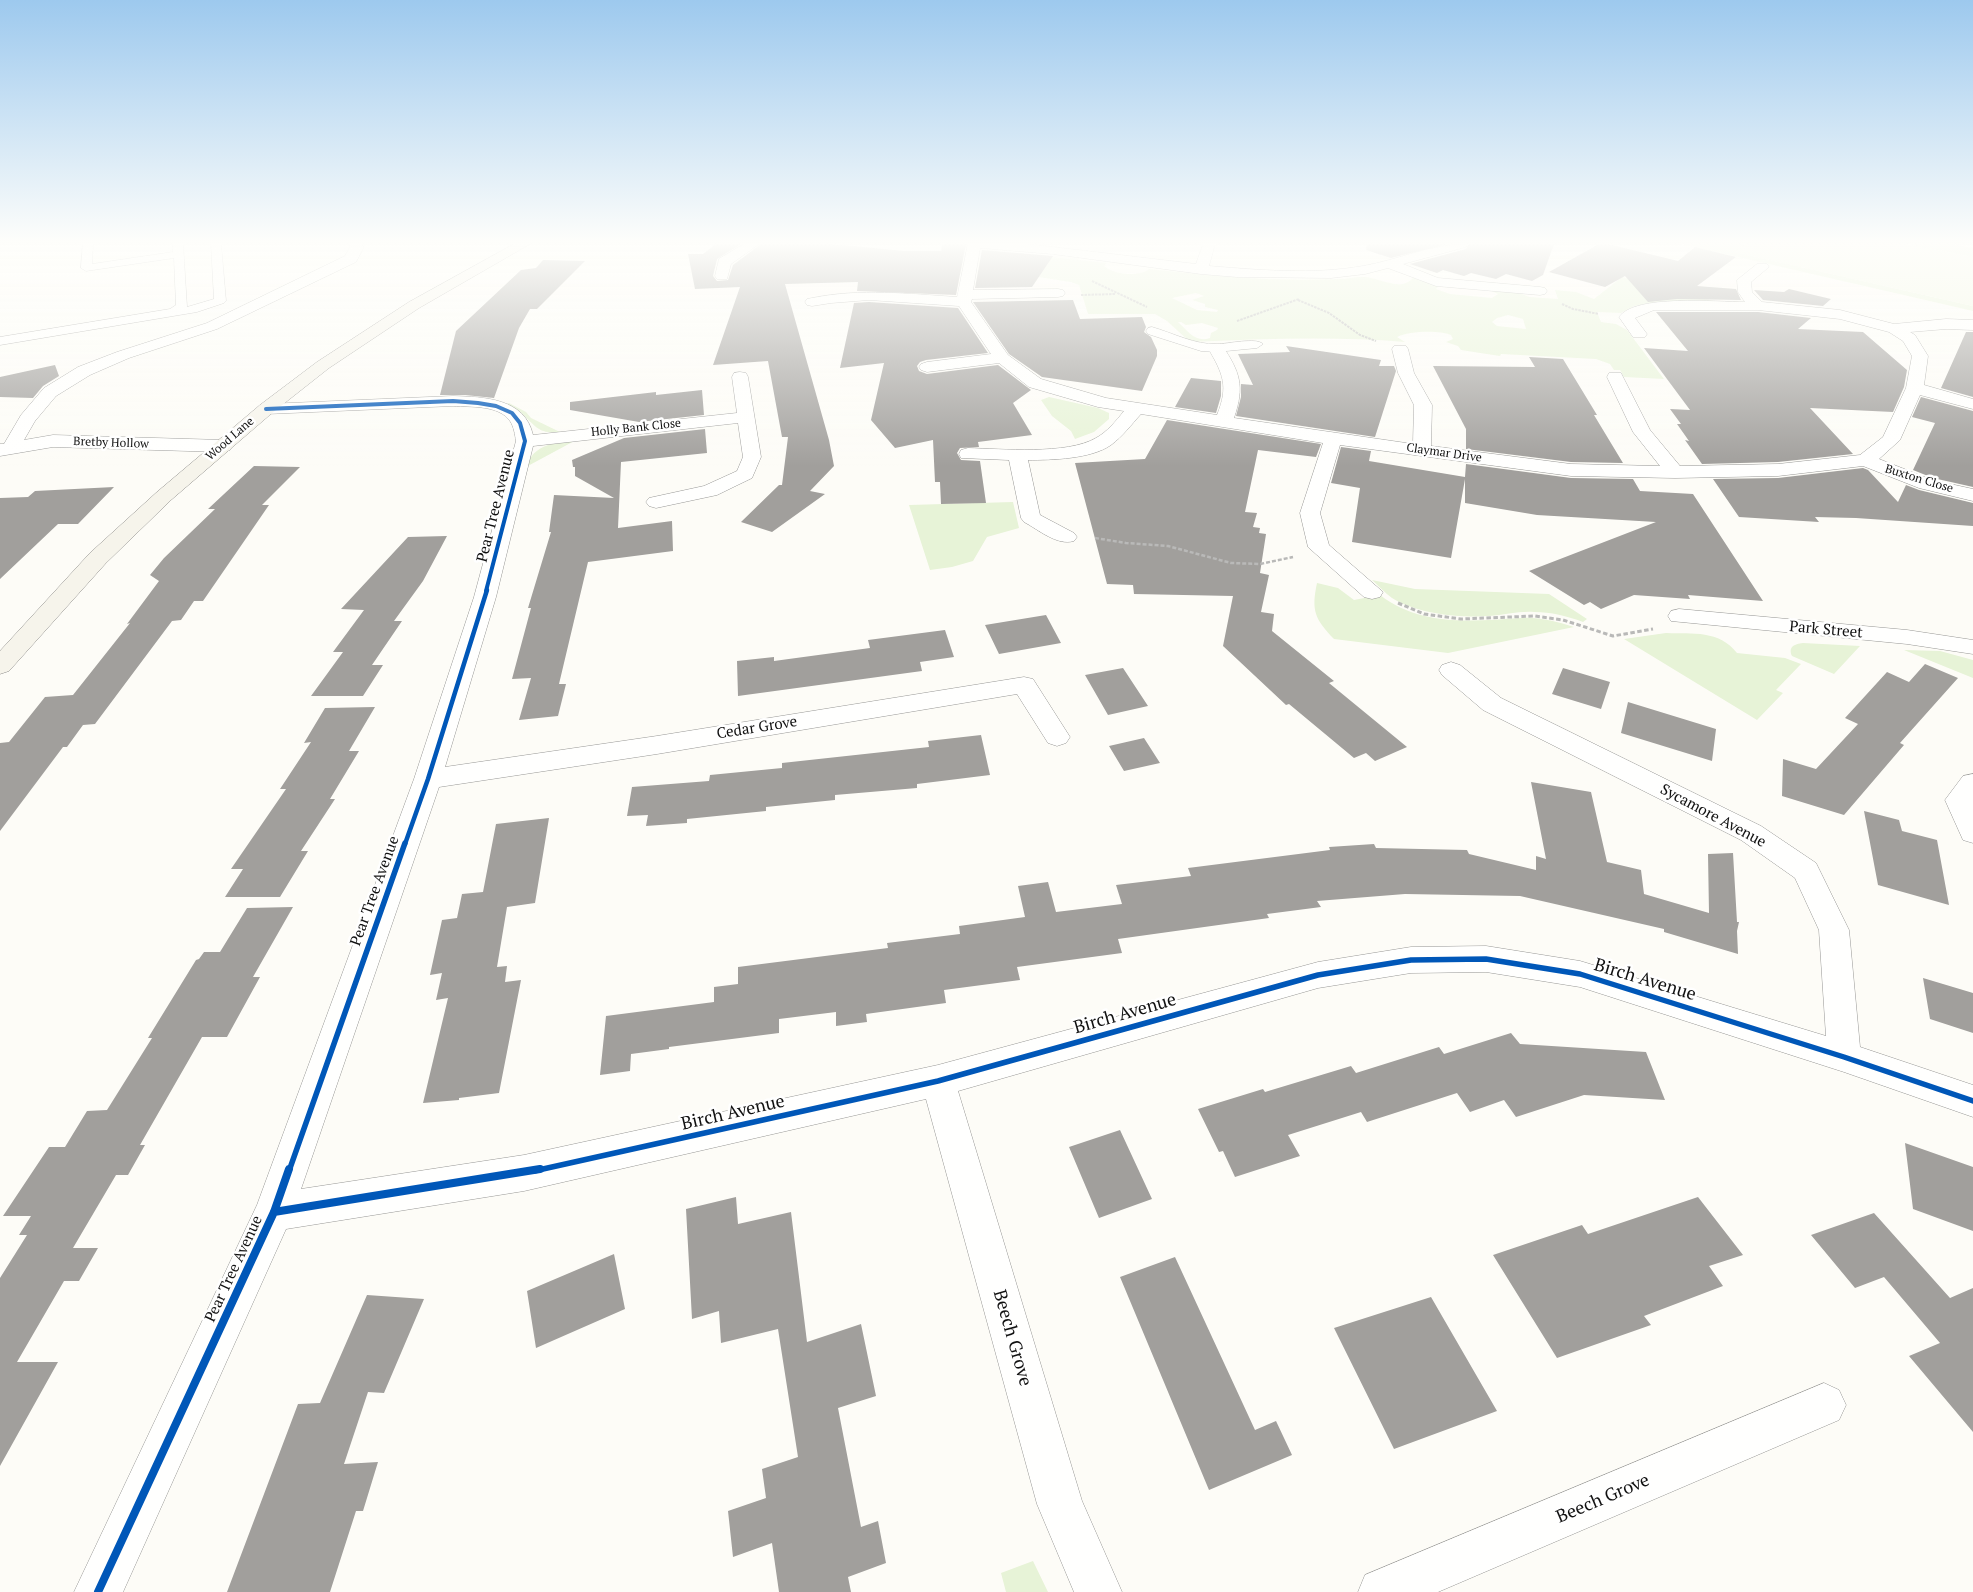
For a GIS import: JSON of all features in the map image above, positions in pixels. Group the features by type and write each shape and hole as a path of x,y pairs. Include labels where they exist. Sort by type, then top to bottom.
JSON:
{"street":[{"path":"6,448 26,419 50,392 70,379 84,371 123,355 212,326 228,318"},
{"name":"Wood Lane","path":"0,666 98,558 164,496 266,409 323,365 394,318"},
{"name":"Claymar Drive","path":"978,318 1002,358 1035,383 1104,403 1333,439 1571,470 1675,472 1778,470 1865,460"},
{"path":"1628,318 1639,334"},
{"path":"1855,318 1894,329 1909,338 1920,356 1920,370 1915,388 1890,440 1865,460"},
{"path":"1894,329 1946,324 1973,325"},
{"path":"1223,348 1231,372 1234,394 1224,422"},
{"path":"1400,349 1406,374 1423,405 1422,450"},
{"path":"927,368 1002,358"},
{"path":"656,502 710,490 728,484 745,474 752,457 740,377"},
{"path":"1615,377 1642,432 1675,472"},
{"path":"1915,388 1973,404"},
{"name":"Pear Tree Avenue","path":"98,1592 274,1212 428,779 485,597 525,441 523,428 517,417 499,407 478,402 443,401 266,409"},
{"path":"968,454 1017,455 1080,449 1101,443 1137,408"},
{"name":"Holly Bank Close","path":"525,441 747,416"},
{"path":"1333,439 1310,513 1319,547 1372,592"},
{"name":"Bretby Hollow","path":"6,448 53,441 223,446"},
{"path":"1017,455 1031,518 1068,537"},
{"name":"Buxton Close","path":"1865,460 1926,484 1973,495"},
{"name":"Park Street","path":"1679,616 1907,637 1973,647"},
{"name":"Sycamore Avenue","path":"1451,670 1492,704 1751,833 1806,871 1834,930 1844,1057"},
{"name":"Cedar Grove","path":"428,779 666,743 1024,685 1057,737"},
{"path":"1973,783 1958,800 1973,833"},
{"name":"Birch Avenue","path":"274,1212 524,1173 938,1081 1318,974 1411,960 1486,959 1580,974 1844,1057 1973,1101"},
{"name":"Beech Grove","path":"938,1081 1060,1504 1098,1592"},
{"name":"Beech Grove","path":"1382,1592 1824,1406"}],"lane":[{"path":"0,341 136,318"},
{"path":"1152,331 1201,347 1223,348 1257,344"}],"path":[{"path":"1223,348 1224,336 1228,328 1234,322 1245,318"},
{"path":"1336,318 1360,335 1400,349"},
{"path":"1068,537 1077,534 1126,543 1168,546 1205,557 1260,564 1288,559 1319,547"},
{"path":"1372,592 1424,614 1461,619 1535,616 1563,620 1613,636 1671,626 1679,616"}],"green space":[{"path":"1162,318 1497,318 1492,322 1497,326 1526,329 1523,319 1520,318 1600,318 1601,322 1616,324 1627,330 1664,379 1624,377 1620,370 1614,370 1610,364 1596,359 1501,354 1500,356 1461,350 1458,346 1446,342 1453,339 1451,335 1439,332 1416,332 1397,337 1405,342 1271,339 1190,342","holes":["1178,322 1186,325 1202,323 1218,328 1211,333 1210,338 1200,339 1192,335"]},
{"path":"1049,397 1098,408 1109,413 1109,419 1094,432 1075,439 1071,431 1052,416 1041,400"},
{"path":"509,403 526,412 531,418 560,432 547,432 538,429 520,413 504,405"},
{"path":"578,439 526,467 529,459 540,449 554,443"},
{"path":"1013,502 1019,528 987,537 973,561 952,567 930,570 909,505"},
{"path":"1372,580 1415,589 1549,594 1587,619 1583,622 1540,612 1523,612 1495,616 1439,614 1414,608 1392,598"},
{"path":"1317,583 1338,588 1354,600 1380,595 1413,613 1430,617 1448,620 1535,618 1574,627 1448,653 1334,639 1322,626 1316,614 1314,601"},
{"path":"1666,633 1714,637 1722,640 1737,653 1785,658 1801,664 1776,690 1783,693 1757,720 1624,639"},
{"path":"1803,643 1860,646 1834,674 1792,656 1791,648"},
{"path":"1904,650 1940,651 1973,660 1973,678"},
{"path":"1033,1561 1048,1592 1006,1592 1001,1573"}],"building":[{"path":"470,318 525,318 519,328 494,398 440,395 456,331"},
{"path":"729,318 795,318 829,440 834,466 810,491 825,494 772,532 741,522 779,485 782,485 788,437 782,437 768,361 713,365"},
{"path":"851,318 965,318 988,353 926,360 920,362 917,366 919,371 927,374 998,365 1031,390 1013,403 1032,435 978,442 979,447 960,448 957,453 961,460 980,461 986,503 941,504 940,482 935,482 933,440 895,448 871,420 884,363 840,368"},
{"path":"984,318 1143,318 1146,327 1144,332 1151,337 1157,350 1157,356 1142,391 1042,377 1009,354"},
{"path":"1661,318 1811,318 1798,329 1863,332 1907,370 1904,387 1893,412 1810,408 1853,454 1778,462 1702,464 1685,440 1689,441 1677,424 1681,424 1670,409 1690,410 1644,348 1688,351"},
{"path":"1966,332 1973,332 1973,397 1941,388"},
{"path":"1286,346 1381,360 1379,366 1394,366 1396,371 1375,437 1236,416 1241,397 1241,384 1253,385 1238,354 1290,352"},
{"path":"1529,357 1563,359 1623,463 1571,462 1466,449 1466,429 1433,366 1535,367"},
{"path":"55,365 59,376 43,386 33,398 0,397 0,377"},
{"path":"1191,378 1221,381 1221,396 1216,413 1175,407"},
{"path":"702,390 704,415 639,422 570,410 570,402 656,392 656,395"},
{"path":"1921,397 1973,411 1973,487 1933,478 1913,470 1935,423 1912,417"},
{"path":"1167,420 1321,444 1316,457 1258,450 1245,512 1257,513 1253,527 1260,528 1259,533 1266,534 1260,573 1269,575 1261,612 1274,614 1272,631 1334,681 1329,683 1407,747 1375,761 1366,753 1354,758 1289,704 1286,705 1223,646 1233,596 1134,594 1133,585 1107,584 1075,463 1145,459"},
{"path":"705,429 707,453 621,462 618,528 672,521 673,551 588,562 559,684 566,684 558,716 519,720 531,678 512,679 531,608 528,608 551,532 549,532 554,495 614,498 575,476 575,467 573,467 572,460 624,438"},
{"path":"1341,447 1371,451 1369,461 1465,477 1466,464 1571,478 1633,479 1640,491 1693,494 1763,601 1688,595 1690,599 1634,595 1601,609 1590,602 1584,605 1529,571 1656,522 1537,515 1465,503 1465,479 1451,558 1352,542 1360,488 1331,483"},
{"path":"254,466 300,467 262,505 269,505 203,601 194,601 181,620 172,621 95,724 83,725 67,747 63,747 0,831 0,743 9,742 45,697 73,695 130,623 127,624 159,581 150,575 164,558 215,509 208,509"},
{"path":"1863,468 1868,470 1898,502 1906,485 1973,503 1973,526 1856,518 1815,517 1819,522 1739,517 1713,479 1778,478"},
{"path":"114,487 78,524 58,524 0,579 0,498 28,497 35,491"},
{"path":"447,536 423,581 394,621 402,621 372,665 383,665 363,696 311,696 343,652 333,652 364,610 341,609 408,537"},
{"path":"1046,615 1061,643 999,654 985,625"},
{"path":"945,630 954,657 920,662 922,671 738,696 737,661 774,657 774,661 870,648 868,640"},
{"path":"1925,664 1958,678 1900,743 1904,745 1844,815 1782,796 1783,759 1816,769 1858,724 1845,718 1887,672 1909,682"},
{"path":"1123,668 1148,706 1108,715 1085,675"},
{"path":"1563,668 1610,682 1601,709 1552,694"},
{"path":"1628,702 1716,729 1712,761 1621,733"},
{"path":"375,707 349,751 359,751 330,799 335,799 301,851 308,851 280,897 225,897 243,869 231,869 286,789 280,789 311,742 304,743 325,708"},
{"path":"981,735 990,775 917,784 917,788 835,795 835,800 766,807 766,811 687,819 687,823 646,826 648,815 627,816 632,787 709,781 710,775 782,768 782,763 929,747 928,741"},
{"path":"1144,738 1160,763 1124,771 1109,746"},
{"path":"1531,782 1591,792 1607,862 1641,870 1644,894 1709,913 1708,854 1733,853 1737,922 1739,922 1737,931 1738,954 1664,932 1664,929 1520,896 1405,894 1317,901 1321,907 1267,914 1269,918 1118,939 1122,953 1017,967 1020,980 944,990 946,1003 866,1014 867,1022 836,1026 836,1012 779,1019 779,1033 669,1047 669,1049 631,1054 630,1071 600,1075 606,1016 714,1002 714,987 738,984 738,967 888,948 887,943 960,934 959,926 1025,917 1018,886 1048,882 1056,912 1122,904 1116,885 1191,876 1188,868 1330,850 1329,847 1374,844 1376,848 1467,850 1469,854 1536,870 1536,856 1546,859"},
{"path":"1864,811 1899,820 1902,831 1937,840 1949,905 1878,885"},
{"path":"549,818 535,903 507,907 497,967 507,966 505,982 521,980 499,1093 459,1098 459,1100 423,1103 448,998 436,1000 442,973 430,975 442,920 457,918 462,894 483,892 496,824"},
{"path":"293,907 253,977 260,977 227,1037 202,1037 140,1145 145,1145 128,1175 116,1175 73,1248 98,1248 79,1281 64,1281 17,1362 58,1362 0,1466 0,1278 27,1235 19,1235 31,1216 3,1216 49,1147 65,1147 87,1111 107,1110 152,1038 148,1038 196,960 204,952 220,952 247,908"},
{"path":"1923,978 1973,993 1973,1033 1930,1019"},
{"path":"1511,1033 1520,1044 1646,1052 1665,1100 1584,1095 1516,1117 1504,1100 1470,1112 1457,1093 1367,1122 1361,1112 1288,1135 1300,1156 1235,1177 1223,1151 1219,1152 1198,1109 1263,1089 1265,1092 1351,1066 1356,1073 1439,1047 1444,1054"},
{"path":"1120,1130 1152,1199 1099,1218 1069,1147"},
{"path":"1905,1143 1973,1167 1973,1231 1913,1209"},
{"path":"736,1197 738,1224 791,1212 807,1342 861,1324 876,1396 838,1408 861,1527 878,1521 886,1563 848,1577 851,1592 779,1592 772,1543 733,1557 728,1511 766,1498 762,1469 798,1457 778,1329 721,1343 719,1311 692,1319 686,1209"},
{"path":"1698,1197 1743,1255 1709,1266 1723,1286 1644,1316 1651,1325 1557,1358 1493,1255 1582,1225 1588,1234"},
{"path":"1874,1213 1950,1298 1973,1288 1973,1432 1909,1356 1940,1343 1884,1277 1855,1288 1811,1235"},
{"path":"614,1254 625,1309 536,1348 527,1291"},
{"path":"1175,1257 1255,1430 1276,1421 1292,1455 1209,1490 1120,1277"},
{"path":"367,1295 424,1299 384,1393 368,1392 344,1464 378,1462 363,1511 356,1511 330,1592 227,1592 298,1404 320,1403"},
{"path":"1431,1297 1497,1411 1394,1449 1334,1328"}],"cycle path":[{"path":"98,1592 274,1212 428,779 485,597 525,441 520,423 512,413 496,406 478,403 453,401 266,409"},
{"path":"274,1212 524,1173 938,1081 1318,975 1411,960 1486,959 1580,974 1844,1057 1973,1101"}]}
